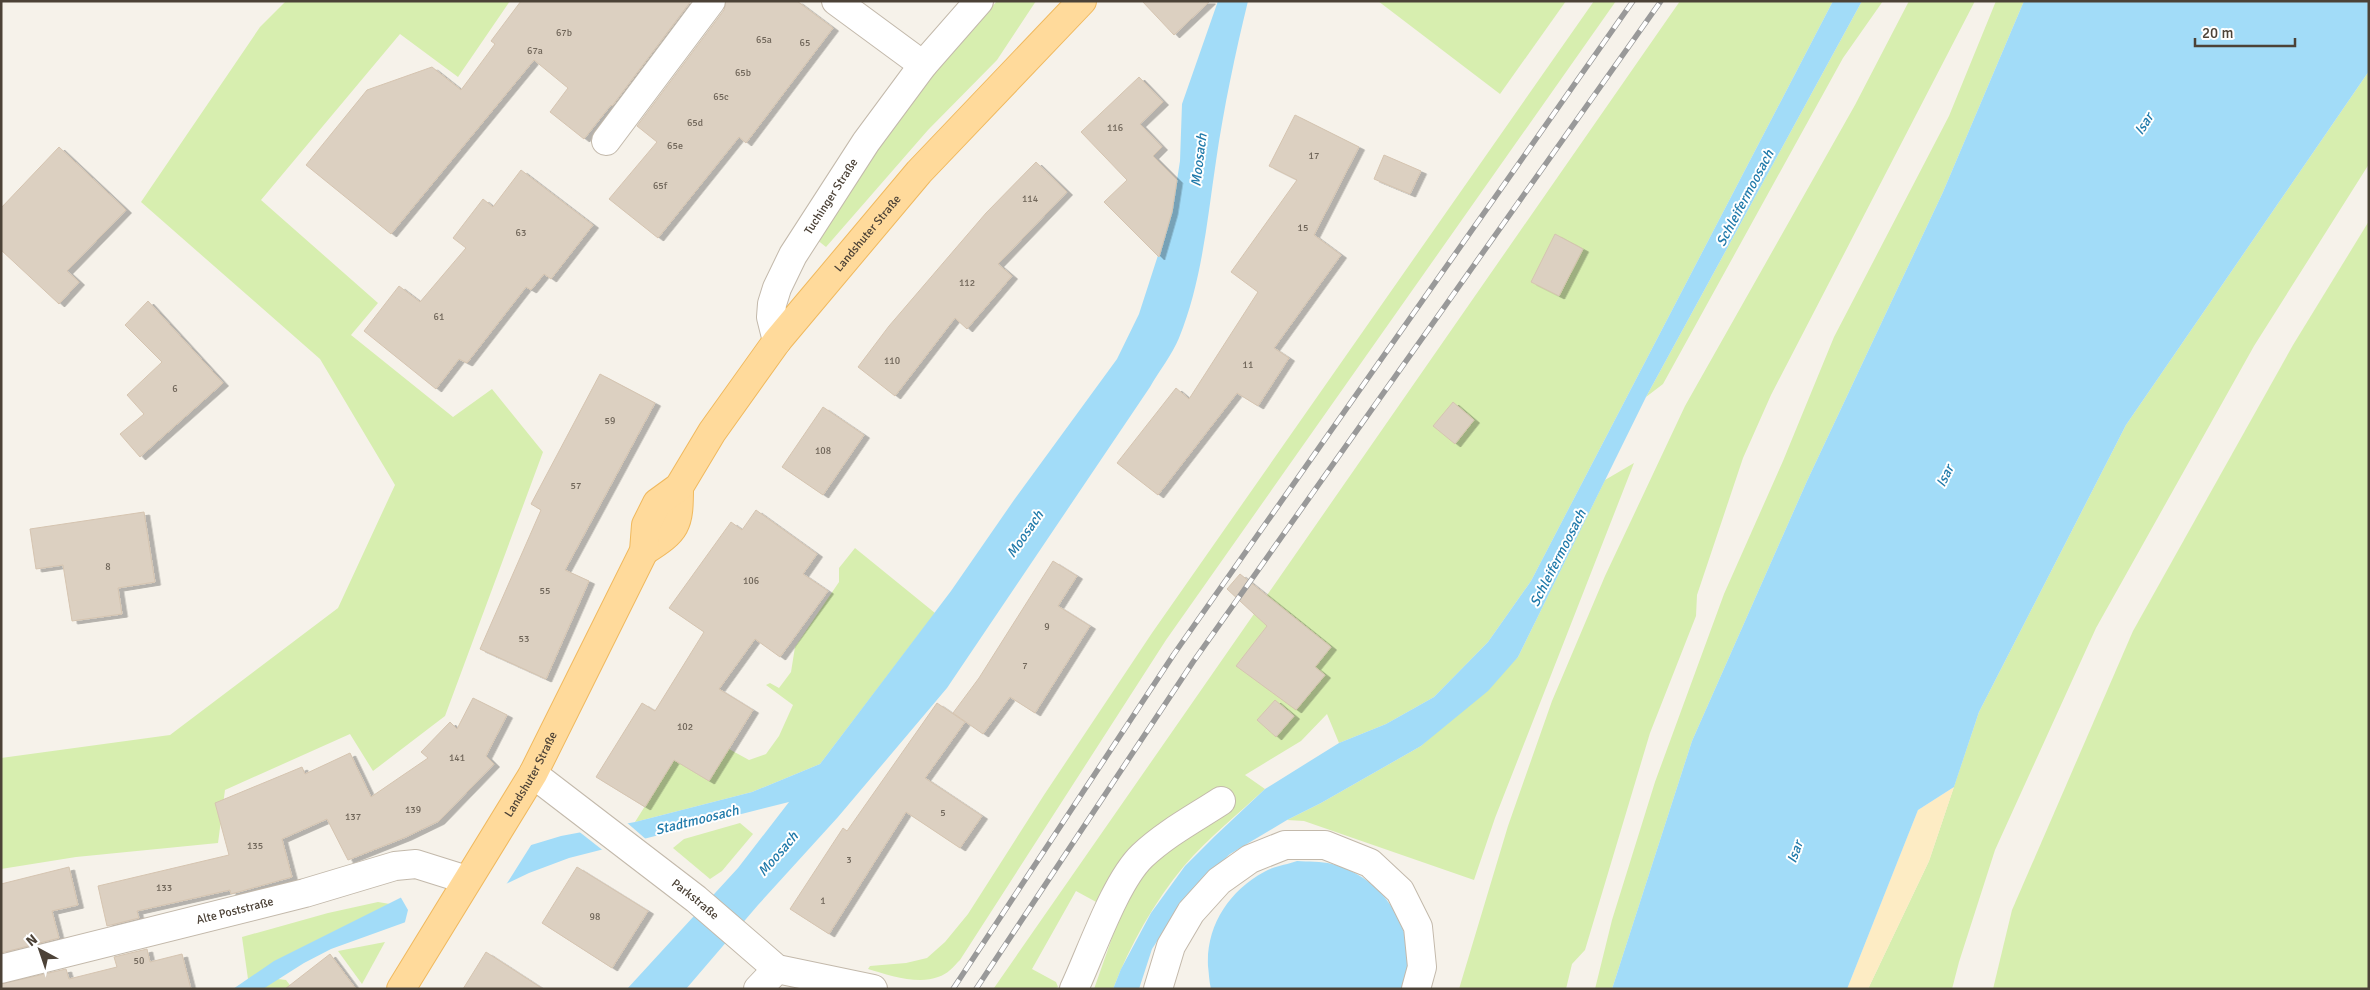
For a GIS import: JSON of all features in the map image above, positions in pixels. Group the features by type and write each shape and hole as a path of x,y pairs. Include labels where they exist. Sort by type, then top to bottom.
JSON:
{"main road":[{"name":"Landshuter Straße","path":"401,989 533,774 644,552 669,533 679,514 679,487 712,432 777,341 919,172 1082,1"}],"street":[{"path":"606,141 711,1"},
{"path":"836,1 923,65"},
{"name":"Tuchinger Straße","path":"777,341 771,317 772,304 777,288 793,255 866,142 923,65 979,1"},
{"name":"Parkstraße","path":"533,774 696,899 777,969 872,989"},
{"path":"1074,989 1120,888 1141,857 1160,841 1221,801"},
{"path":"1158,989 1171,946 1191,912 1219,881 1250,859 1284,845 1325,845 1370,863 1400,891 1418,927 1422,967 1416,989"},
{"name":"Alte Poststraße","path":"1,969 305,893 396,866 409,864 423,866 467,880"},
{"path":"758,989 777,969"}],"green space":[{"path":"286,1 510,1 458,77 400,34 261,200 378,303 351,335 453,417 492,389 543,452 445,716 373,771 350,734 225,790 218,843 76,857 1,869 1,758 170,735 338,608 395,485 320,359 141,202 260,27"},
{"path":"997,1 1036,1 997,60 928,130 826,247 816,239 893,128 933,75"},
{"path":"1378,1 1566,1 1500,94"},
{"path":"1594,1 1616,1 1166,640 960,960 945,974 921,980 912,980 868,969 870,966 906,963 927,958 945,942 968,914 1044,795 1152,633"},
{"path":"1680,1 1833,1 1531,581 1488,642 1434,697 1386,724 1339,743 1327,714 1301,741 1245,775 1265,789 1223,826 1173,880 1144,924 1127,956 1113,989 1094,989 1120,915 1076,891 1032,969 1056,982 1058,987 1054,989 994,988"},
{"path":"1862,1 1883,1 1843,58 1663,384 1646,397"},
{"path":"1909,1 1975,1 1771,395 1743,458 1697,595 1696,616 1650,733 1585,950 1572,964 1566,989 1459,989 1508,826 1552,701 1605,576 1685,406 1855,105"},
{"path":"1996,1 2024,1 1943,192 1807,481 1692,741 1612,989 1595,989 1612,920 1655,782 1724,594 1783,461 1834,337 1949,116"},
{"path":"2369,71 2369,164 2254,346 2096,628 1995,850 1952,989 1868,989 1929,861 1979,712 2126,425"},
{"path":"2369,221 2369,989 1993,989 2012,910 2133,631 2293,345"},
{"path":"1634,463 1495,818 1474,880 1304,821 1287,820 1321,803 1421,746 1518,657 1605,480"},
{"path":"855,548 935,613 820,764 752,792 635,822 674,760 709,781 729,749 749,760 766,754 779,736 793,705 766,685 770,683 779,688 791,672 795,647 839,582 839,568"},
{"path":"740,823 753,834 722,871 710,879 673,848 684,839"},
{"path":"378,902 390,904 366,916 278,979 286,980 293,989 245,989 248,979 242,937 328,913"},
{"path":"385,942 362,984 338,951"}],"sand":[{"path":"1954,787 1929,861 1868,989 1847,989 1918,810"}],"water":[{"path":"1218,1 1248,1 1234,61 1198,273 1187,316 1173,351 947,688 838,817 758,905 686,989 627,989 738,868 789,802 569,858 529,873 489,892 331,949 304,963 263,989 233,989 274,961 422,887 495,856 561,836 635,822 752,792 820,764 951,591 1014,500 1117,359 1139,314 1172,212 1180,161 1182,104"},
{"name":"Schleifermoosach","path":"1833,1 1862,1 1646,397 1518,657 1488,691 1421,746 1321,803 1287,820 1230,854 1194,888 1178,909 1152,949 1139,989 1113,989 1121,969 1151,913 1185,866 1265,789 1339,743 1386,724 1434,697 1488,642 1531,581"},
{"name":"Isar","path":"2024,1 2369,1 2369,71 2126,425 1979,712 1954,787 1918,810 1847,989 1612,989 1692,741 1807,481 1943,192"},
{"path":"1297,861 1328,863 1348,869 1362,877 1386,898 1395,911 1407,941 1409,966 1405,989 1211,989 1208,951 1211,937 1222,911 1240,889 1251,880 1272,868"}],"pier":[{"path":"625,821 648,841 605,852 577,830"},
{"path":"533,842 504,888 404,926 408,910 400,896 494,854"}],"building":[{"path":"521,1 691,1 612,106 584,139 550,112 568,88 534,60 391,234 306,165 367,90 432,67 461,90 495,44 491,41"},
{"path":"726,1 797,1 833,28 746,143 739,137 658,238 609,199 657,142 637,126 724,10"},
{"path":"1142,1 1210,1 1174,35"},
{"path":"1139,77 1163,102 1140,124 1162,147 1153,156 1177,180 1172,212 1159,257 1104,202 1127,180 1081,132"},
{"path":"1295,115 1359,147 1314,235 1341,255 1274,348 1289,358 1258,406 1237,393 1158,495 1117,463 1176,388 1189,399 1258,292 1231,272 1297,180 1269,166"},
{"path":"59,147 126,210 67,271 79,282 59,304 1,250 1,208"},
{"path":"1384,155 1421,171 1410,194 1374,179"},
{"path":"1036,162 1067,192 998,264 1012,276 967,329 955,318 895,396 858,367 889,326 986,213"},
{"path":"521,170 593,225 551,279 544,274 531,290 526,287 467,363 459,359 436,389 364,331 399,286 420,302 466,248 453,238 483,199 493,207"},
{"path":"1555,234 1583,249 1559,296 1531,282"},
{"path":"148,301 223,383 140,457 120,434 144,414 127,395 162,362 125,325"},
{"path":"600,374 655,403 565,570 589,581 546,679 480,649 541,510 531,504"},
{"path":"1453,402 1474,420 1455,444 1433,426"},
{"path":"823,407 864,435 823,495 782,467"},
{"path":"756,510 817,554 803,574 828,591 780,657 755,639 719,689 753,710 709,781 674,760 645,807 596,777 642,703 655,711 704,632 669,608 731,522 742,530"},
{"path":"144,512 155,582 118,588 122,614 72,621 63,565 36,569 30,529"},
{"path":"1053,561 1077,576 1058,606 1090,626 1035,713 1010,697 983,734 953,713 979,678"},
{"path":"1240,574 1331,647 1315,667 1325,675 1296,710 1236,666 1267,626 1227,589"},
{"path":"473,698 507,715 486,756 494,764 439,821 406,837 348,860 327,819 282,839 292,877 231,894 230,890 137,911 139,918 107,926 98,886 229,855 215,803 302,767 305,774 350,753 371,797 428,758 421,752 450,722 457,729"},
{"path":"1275,700 1294,716 1276,737 1257,720"},
{"path":"937,703 965,722 925,778 982,816 960,848 906,812 829,934 790,909 843,828 847,831"},
{"path":"69,867 78,905 52,911 59,938 1,953 1,884"},
{"path":"577,867 648,911 612,968 542,923"},
{"path":"147,949 150,962 182,954 191,989 1,989 1,984 66,969 69,979 117,967 114,957"},
{"path":"486,952 543,989 463,989"},
{"path":"330,954 356,989 285,989"}],"railway":[{"path":"953,989 1174,654 1633,1"},
{"path":"976,989 1193,662 1661,1"}],"water label":[{"name":"Moosach","path":"1199,160"},
{"name":"Moosach","path":"1025,534"},
{"name":"Stadtmoosach","path":"697,820"},
{"name":"Moosach","path":"778,854"}]}
